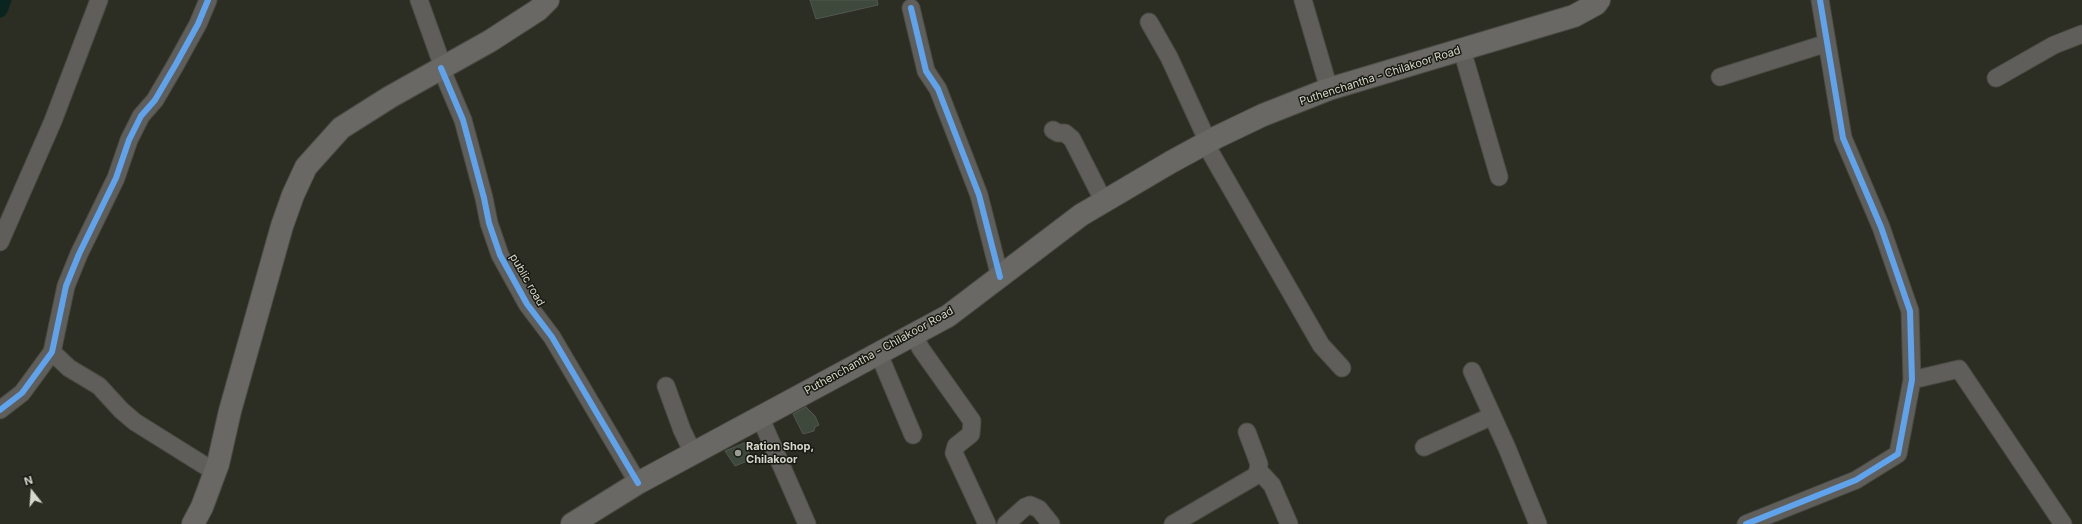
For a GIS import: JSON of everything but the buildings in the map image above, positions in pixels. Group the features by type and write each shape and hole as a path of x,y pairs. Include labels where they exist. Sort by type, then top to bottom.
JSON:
{"main road":[{"path":"193,524 202,507 215,472 230,411 282,226 293,195 306,167 341,128 364,112 490,41 538,10 548,0"},
{"name":"Puthenchantha - Chilakoor Road","path":"584,520 638,483 878,352 948,316 1081,215 1207,143 1263,115 1329,89 1574,16 1596,4 1599,0"}],"street":[{"path":"0,242 53,121 99,0"},
{"path":"0,410 22,392 52,352 66,286 116,178 129,140 141,116 155,100 176,64 198,24 208,0"},
{"name":"public road","path":"419,0 442,68 463,120 484,198 489,223 500,255 527,304 552,337 638,483"},
{"path":"1303,0 1329,89"},
{"path":"1746,524 1856,480 1898,454 1912,380 1910,311 1881,227 1843,138 1820,0"},
{"path":"911,8 926,71 938,89 979,195 1000,277"},
{"path":"1149,22 1169,57 1207,143 1321,345 1342,368"},
{"path":"1996,78 2054,45 2082,34"},
{"path":"1720,77 1821,45"},
{"path":"1462,50 1499,176"},
{"path":"1053,130 1058,133 1065,133 1072,139 1104,202"},
{"path":"913,334 921,349 972,421 971,434 956,446 954,453 987,524"},
{"path":"52,352 69,368 99,386 121,410 135,422 215,472"},
{"path":"878,352 913,435"},
{"path":"1912,380 1959,370 2063,524"},
{"path":"1472,371 1538,524"},
{"path":"666,386 682,430 694,453"},
{"path":"1424,447 1492,416"},
{"path":"760,417 807,524"},
{"path":"1174,524 1205,504 1252,480 1259,470 1259,464 1247,432"},
{"path":"1259,470 1272,484 1289,524"},
{"path":"1006,524 1025,507 1030,505 1039,509 1050,524"}],"waterway":[{"path":"0,10 4,0"}],"cycle path":[{"path":"0,410 22,393 52,352 66,286 79,254 116,178 129,140 141,116 155,100 176,64 198,24 208,0"},
{"path":"1746,524 1856,480 1898,454 1912,380 1910,311 1881,227 1843,138 1820,0"},
{"path":"911,8 926,71 938,89 979,195 1000,277"},
{"path":"441,68 463,120 484,198 489,223 500,255 527,304 552,337 638,483"}],"place":[{"name":"Ration Shop, Chilakoor","path":"738,453"}]}
